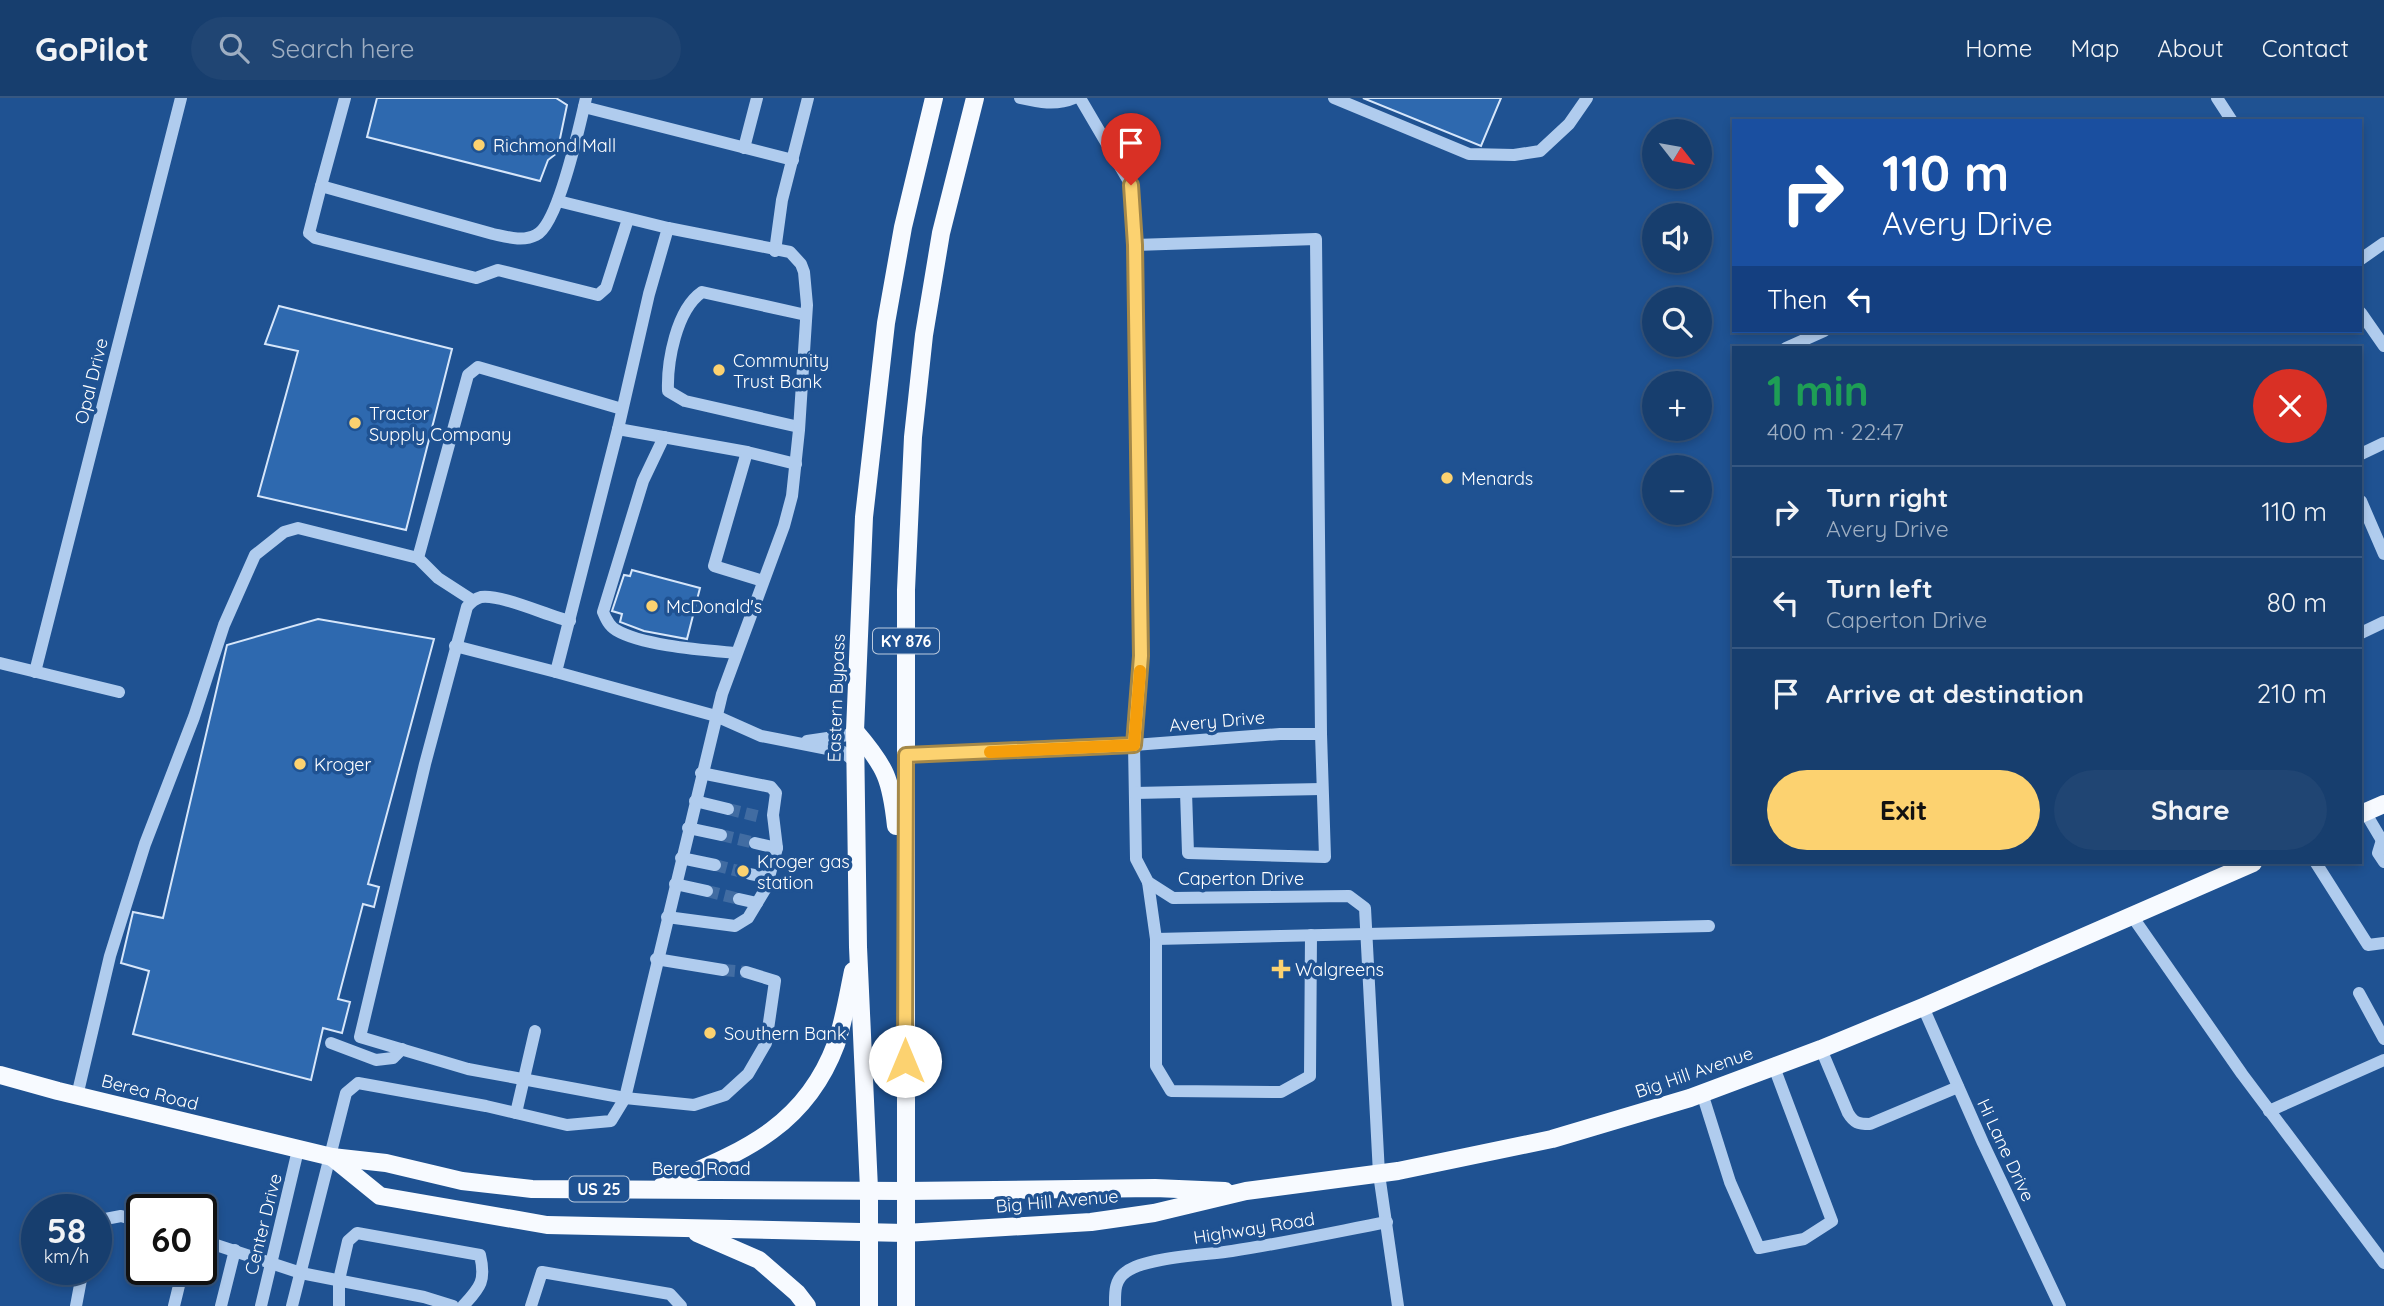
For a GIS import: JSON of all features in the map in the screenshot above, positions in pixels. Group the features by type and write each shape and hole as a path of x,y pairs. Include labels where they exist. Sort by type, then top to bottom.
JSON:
{"main road":[{"name":"Eastern Bypass","path":"869,1306 869,1189 858,947 855,762 864,517 886,323 903,227 934,98"},
{"name":"KY 876","path":"905,1191 906,590 914,437 924,335 941,233 975,98"},
{"path":"855,732 878,758 892,790 905,906"},
{"path":"2363,813 2384,804"},
{"name":"Big Hill Avenue","path":"869,1232 905,1233 1091,1222 1154,1213 1247,1191 1379,1174 1552,1139 1702,1093 1821,1049 2251,864"},
{"path":"654,1189 747,1148 788,1118 806,1097 823,1072 836,1044 858,947"},
{"name":"Berea Road","path":"0,1075 298,1150 386,1163 462,1181 532,1189 905,1191"},
{"name":"Berea Road","path":"332,1157 380,1196 547,1225 869,1232"},
{"name":"Big Hill Avenue","path":"905,1191 1155,1188 1247,1191"},
{"path":"905,1191 906,1306"},
{"path":"687,1229 759,1260 797,1293 807,1306"}],"street":[{"name":"Opal Drive","path":"35,672 181,98"},
{"path":"345,98 309,233 315,238 476,278 498,270 598,295 606,288 628,219"},
{"path":"744,148 757,98"},
{"path":"775,251 782,200 808,98"},
{"path":"1020,98 1052,103 1074,98"},
{"path":"1080,98 1131,185 1135,245 1141,656 1134,745 1136,859 1148,882 1156,939 1156,1066 1171,1091 1281,1092 1310,1076 1311,935"},
{"path":"1334,98 1469,154 1514,155 1540,151 1569,124 1587,98"},
{"path":"2217,98 2231,119"},
{"path":"321,186 508,238 536,236 547,228 558,201 585,103 793,160"},
{"path":"292,1306 332,1157 346,1093 358,1083 567,1125 611,1121 625,1098 716,716 736,653 784,526 796,464 799,427 806,315 806,282 801,264 790,252 668,228 558,201"},
{"path":"556,672 618,429 649,293 668,228"},
{"path":"1135,245 1316,239 1321,734 1325,857 1188,853 1186,792"},
{"path":"2362,258 2384,243"},
{"path":"799,427 685,401 668,391 667,371 678,326 693,298 702,292 806,315"},
{"path":"2362,314 2384,346"},
{"path":"1790,346 1820,333"},
{"path":"418,558 468,375 478,367 622,409"},
{"path":"618,429 747,452 796,464"},
{"path":"664,437 643,481 603,612 615,630 628,635 687,649 736,653"},
{"path":"2362,454 2384,443"},
{"path":"747,452 714,566 763,581"},
{"path":"2362,503 2384,554"},
{"path":"78,1096 110,956 145,844 194,717 224,625 255,555 285,532 298,528 418,558 438,578 472,600"},
{"path":"570,621 482,597 472,600 466,611 425,764 360,1037 468,1069 625,1098 694,1105 725,1095 748,1074 766,1043 775,981 746,972"},
{"path":"2362,633 2384,622"},
{"path":"455,646 716,716 761,736 843,752 855,762"},
{"path":"0,663 120,692"},
{"path":"800,742 855,732"},
{"name":"Avery Drive","path":"906,755 1321,734"},
{"path":"667,918 735,926 748,918 766,888 777,848 767,819 776,793 771,787 701,773"},
{"path":"1135,793 1322,789"},
{"path":"695,801 728,809"},
{"path":"2363,813 2383,842 2378,853 2384,862"},
{"path":"688,828 721,835"},
{"path":"755,843 777,848"},
{"path":"681,858 715,865"},
{"path":"2317,864 2368,945 2384,943"},
{"path":"750,874 769,878"},
{"name":"Caperton Drive","path":"1148,882 1173,898 1349,896 1365,908 1379,1174 1398,1306"},
{"path":"675,884 707,891"},
{"path":"739,899 757,903"},
{"path":"2132,916 2269,1111 2384,1263"},
{"path":"1156,939 1709,926"},
{"path":"656,960 723,970"},
{"path":"2359,993 2384,1039"},
{"name":"Hi Lane Drive","path":"1923,1007 2060,1306"},
{"path":"516,1113 535,1031"},
{"path":"331,1043 376,1060 393,1058 402,1049"},
{"path":"1821,1049 1853,1121 1860,1124 1870,1124 1958,1087"},
{"path":"2269,1111 2384,1060"},
{"path":"1702,1093 1730,1182 1759,1248 1804,1239 1832,1221 1774,1067"},
{"name":"Center Drive","path":"261,1306 298,1150"},
{"name":"Highway Road","path":"1115,1306 1115,1290 1119,1278 1127,1270 1152,1262 1387,1222"},
{"path":"339,1306 339,1280 348,1241 357,1233 480,1255 484,1275 475,1293 463,1306"},
{"path":"217,1245 301,1273 424,1297 453,1306"},
{"path":"221,1306 235,1250"},
{"path":"531,1306 541,1272 670,1294 681,1306"},
{"path":"76,1306 80,1285"},
{"path":"174,1306 179,1285"}],"building":[{"name":"Richmond Mall","path":"377,98 556,98 567,105 557,153 548,160 540,181 367,137"},
{"path":"1363,98 1501,98 1481,146"},
{"name":"Tractor Supply Company","path":"279,306 452,349 406,530 258,496 298,351 265,344"},
{"name":"McDonald's","path":"632,570 700,588 687,639 644,631 620,622 622,614 612,611 624,575 630,576"},
{"name":"Kroger","path":"318,619 434,639 368,884 379,887 374,907 363,904 338,999 350,1002 342,1033 323,1028 311,1080 133,1034 149,971 121,963 133,912 163,918 227,645"}],"tunnel":[{"path":"728,809 761,817"},
{"path":"721,835 755,843"},
{"path":"715,865 750,874"},
{"path":"707,891 739,899"},
{"path":"723,970 746,972"}],"slow traffic":[{"path":"990,752 1134,745 1140,671"}],"place":[{"name":"Richmond Mall","path":"479,145"},
{"name":"Community Trust Bank","path":"719,370"},
{"name":"Tractor Supply Company","path":"355,423"},
{"name":"Menards","path":"1447,478"},
{"name":"McDonald's","path":"652,606"},
{"name":"Kroger","path":"300,764"},
{"name":"Kroger gas station","path":"743,871"},
{"name":"Walgreens","path":"1281,969"},
{"name":"Southern Bank","path":"710,1033"}],"route":[{"path":"905,1061 906,755 1134,745 1141,656 1135,245 1131,185"}]}
